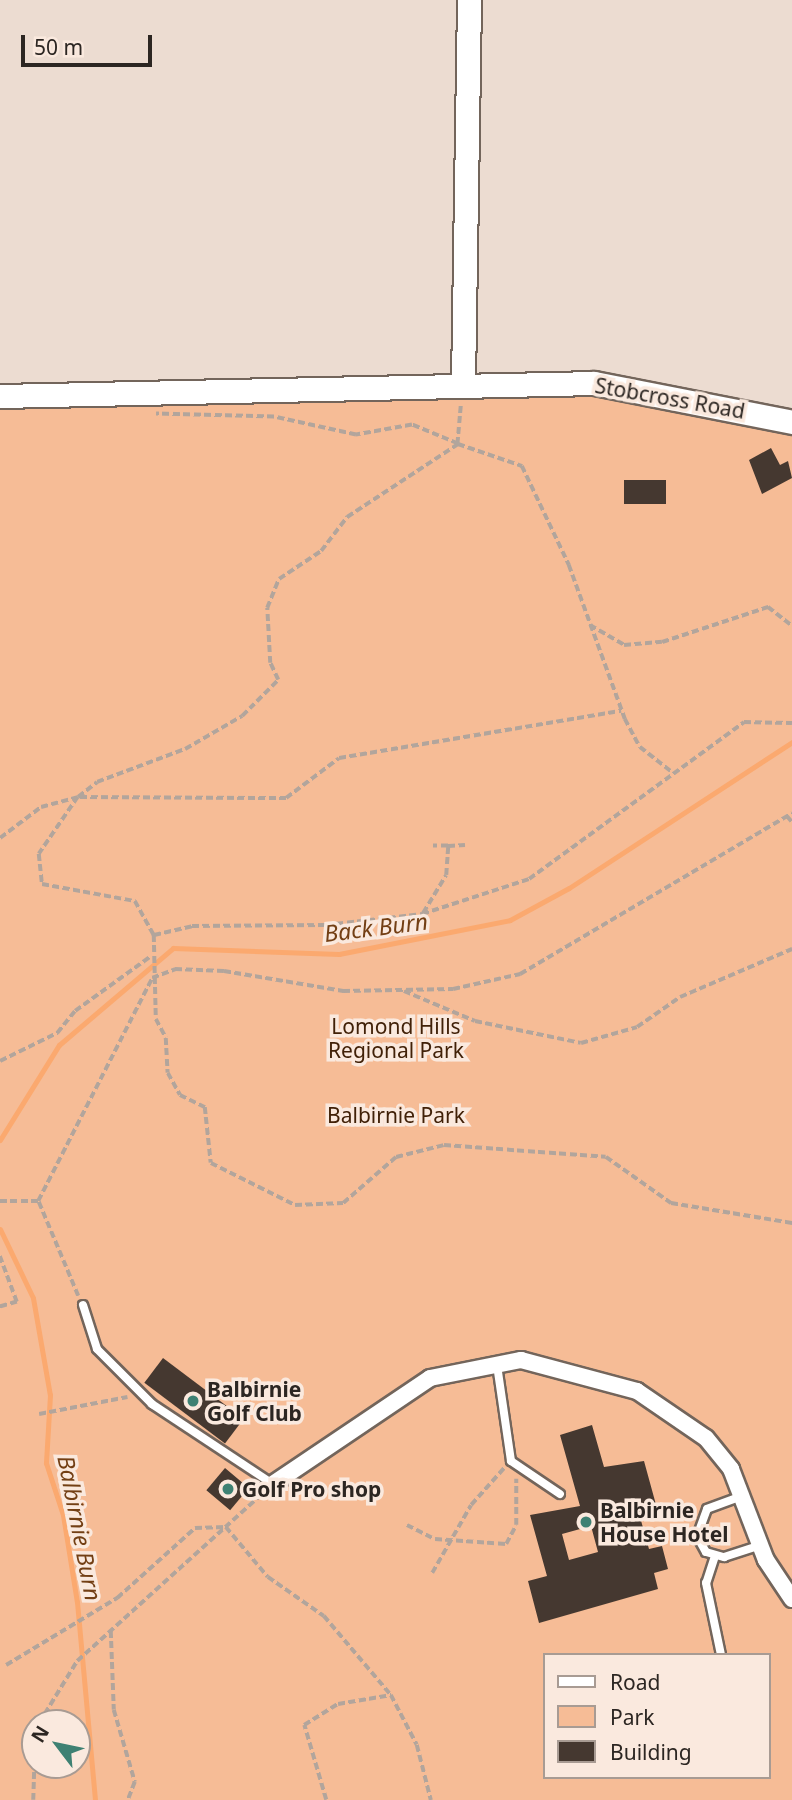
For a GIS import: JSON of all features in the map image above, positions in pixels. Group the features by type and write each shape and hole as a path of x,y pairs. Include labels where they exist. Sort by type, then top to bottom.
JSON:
{"street":[{"path":"463,383 469,0"},
{"name":"Stobcross Road","path":"0,396 463,383 642,389 792,422"},
{"path":"273,1484 430,1378 521,1360 638,1391 706,1438 731,1469 762,1544 792,1599"}],"lane":[{"path":"83,1305 97,1349 142,1394 273,1484"},
{"path":"497,1365 511,1461 560,1494"},
{"path":"715,1556 697,1536 701,1516 742,1496"},
{"path":"715,1556 762,1544"},
{"path":"715,1556 706,1583 721,1653"}],"path":[{"path":"458,444 463,383"},
{"path":"144,414 274,417 356,435 412,425 522,466 569,565 621,710 640,747 671,771"},
{"path":"458,444 347,517 321,551 279,579 267,608 270,663 278,680 242,716 185,749 97,782 78,797 39,854 42,884 135,901 154,935 152,978 168,1073 180,1094 205,1107 211,1163 295,1205 343,1203 396,1157 444,1145 606,1157 671,1203 792,1223"},
{"path":"588,624 624,645 662,642 768,607 792,626"},
{"path":"0,838 41,807 78,797 286,798 340,758 621,710"},
{"path":"154,935 192,926 326,925 422,914 529,879 671,771 744,722 792,723"},
{"path":"38,1201 152,978 187,969 290,986 402,990 453,989 520,974 792,813"},
{"path":"787,816 792,822"},
{"path":"433,846 465,845"},
{"path":"422,914 446,875 448,846"},
{"path":"402,990 475,1021 581,1043 637,1027 680,997 792,949"},
{"path":"0,1061 30,1052 57,1033 75,1011 152,955"},
{"path":"0,1200 38,1201"},
{"path":"38,1201 83,1305"},
{"path":"0,1256 17,1302 0,1307"},
{"path":"39,1414 142,1394"},
{"path":"432,1573 471,1505 511,1461"},
{"path":"407,1525 435,1539 453,1537 478,1546 506,1544 520,1494 511,1461"},
{"path":"48,1709 77,1661 273,1484"},
{"path":"6,1665 84,1619 195,1528 226,1527"},
{"path":"226,1527 268,1577 324,1616 391,1695 417,1745 431,1800"},
{"path":"111,1630 114,1710 135,1782 128,1800"},
{"path":"326,1800 304,1725 338,1704 391,1695"},
{"path":"33,1800 34,1779"}],"green space":[{"name":"Lomond Hills Regional Park","path":"594,383 792,421 792,1800 0,1800 0,396"}],"building":[{"path":"771,448 780,465 788,461 792,478 762,494 749,460"},
{"path":"624,480 666,480 666,504 624,504"},
{"name":"Balbirnie Golf Club","path":"163,1358 244,1419 225,1444 144,1383"},
{"name":"Balbirnie House Hotel","path":"592,1425 604,1467 644,1461 658,1512 640,1517 649,1549 662,1546 668,1569 654,1573 658,1589 539,1623 528,1581 547,1576 530,1515 580,1506 560,1435","holes":["591,1526 598,1552 569,1560 562,1534"]},
{"name":"Golf Pro shop","path":"225,1468 249,1488 230,1510 206,1490"}],"waterway":[{"name":"Back Burn","path":"0,1140 59,1045 173,948 339,954 510,920 569,888 792,742"},
{"name":"Balbirnie Burn","path":"0,1229 33,1298 50,1395 46,1463 63,1515 77,1602 95,1800"}],"place":[{"name":"Balbirnie Golf Club","path":"193,1401"},
{"name":"Golf Pro shop","path":"228,1489"},
{"name":"Balbirnie House Hotel","path":"586,1522"}],"park label":[{"name":"Balbirnie Park","path":"396,1115"}]}
